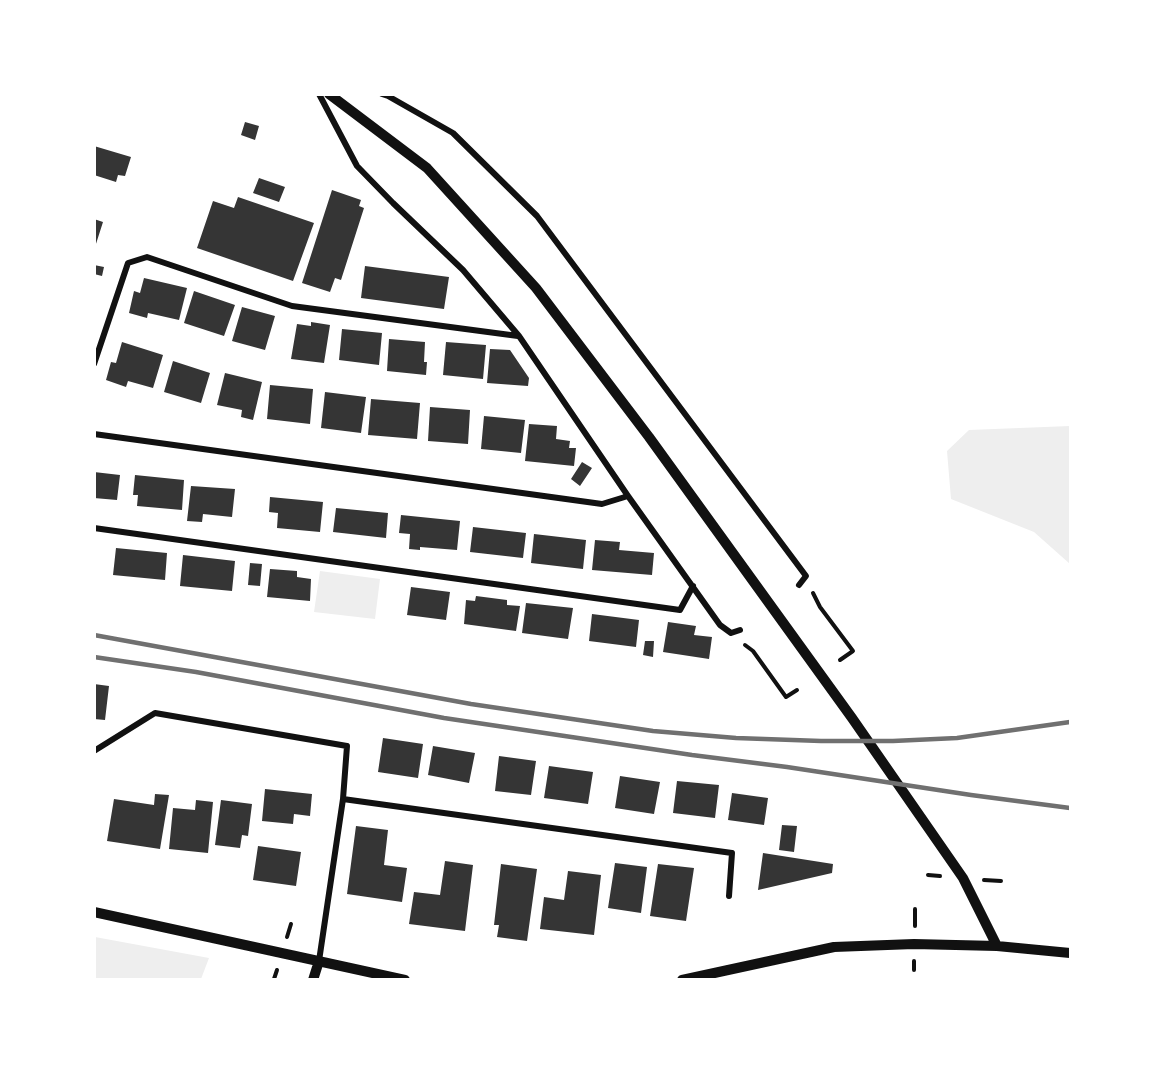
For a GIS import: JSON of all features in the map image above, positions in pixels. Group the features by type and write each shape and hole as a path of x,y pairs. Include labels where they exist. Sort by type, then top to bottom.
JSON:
{"street":[{"path":"319,94 357,166 463,270 519,336 628,496 720,625 731,633 740,630"},
{"path":"329,94 427,168 536,288 649,437 914,806 963,878 997,946"},
{"path":"382,94 453,133 537,216 806,576 799,585"},
{"path":"94,364 128,263 147,257 292,306 519,336"},
{"path":"94,434 602,504 628,496"},
{"path":"94,528 680,610 693,586"},
{"path":"94,751 154,712 347,746 343,799 319,961 313,980"},
{"path":"343,799 732,853 729,896"},
{"path":"94,912 405,980"},
{"path":"682,980 834,946 914,944 997,946 1071,952"}],"path":[{"path":"820,607 853,651 840,660"},
{"path":"753,651 786,697 797,690"}],"shaded area":[{"path":"1070,426 1070,564 1034,532 951,499 947,451 969,430"},
{"path":"320,571 380,579 375,619 314,612"},
{"path":"95,937 209,958 201,979 95,979"}],"building":[{"path":"245,122 259,126 255,140 241,135"},
{"path":"94,146 131,157 125,176 118,175 116,182 94,175"},
{"path":"259,178 285,187 279,202 253,193"},
{"path":"332,190 361,200 359,206 364,208 341,280 335,278 330,292 302,283"},
{"path":"238,197 314,223 293,281 197,248 213,201 234,208"},
{"path":"94,219 103,222 95,247 94,247"},
{"path":"94,265 104,267 102,276 94,274"},
{"path":"365,266 449,277 444,309 361,298"},
{"path":"144,278 187,288 179,320 148,313 147,318 129,313 134,291 140,293"},
{"path":"194,291 235,305 224,336 184,323"},
{"path":"242,307 275,316 265,350 232,341"},
{"path":"311,322 330,325 324,363 291,359 297,324 311,326"},
{"path":"342,329 382,333 379,365 339,360"},
{"path":"389,339 425,342 426,375 387,371"},
{"path":"122,342 163,355 153,388 128,381 126,387 106,380 111,362 116,363"},
{"path":"446,342 486,345 483,379 443,375"},
{"path":"490,349 510,350 529,378 528,386 487,383"},
{"path":"173,361 210,373 201,403 164,392"},
{"path":"225,373 262,382 253,420 241,417 242,410 217,405"},
{"path":"270,385 313,389 310,424 267,419"},
{"path":"325,392 366,397 361,433 321,428"},
{"path":"371,399 420,403 417,439 368,435"},
{"path":"430,407 470,410 468,444 428,441"},
{"path":"484,416 525,420 521,453 481,449"},
{"path":"529,424 557,426 556,439 570,441 569,448 576,448 574,466 525,461"},
{"path":"582,462 592,468 580,486 571,479"},
{"path":"94,472 120,475 117,500 94,498"},
{"path":"135,475 184,480 182,510 137,506 138,495 133,495"},
{"path":"191,486 235,489 232,517 203,514 202,522 187,521"},
{"path":"270,497 323,502 320,532 277,528 278,513 269,512"},
{"path":"336,508 388,513 386,538 333,532"},
{"path":"401,515 460,521 457,550 420,547 420,550 409,549 410,534 399,533"},
{"path":"473,527 526,533 523,558 470,552"},
{"path":"534,534 586,540 583,569 531,563"},
{"path":"595,540 620,542 619,550 654,553 652,575 592,570"},
{"path":"116,548 167,553 165,580 113,575"},
{"path":"183,555 235,561 232,591 180,586"},
{"path":"250,563 262,564 260,586 248,585"},
{"path":"270,569 297,571 297,577 311,579 310,601 267,597"},
{"path":"411,587 450,592 446,620 407,615"},
{"path":"476,596 507,600 507,605 520,606 516,631 464,624 466,600 475,601"},
{"path":"526,603 573,608 568,639 522,633"},
{"path":"592,614 639,620 636,647 589,641"},
{"path":"668,622 696,626 694,635 712,637 709,659 663,652"},
{"path":"645,641 654,641 653,657 643,655"},
{"path":"94,684 109,686 105,720 94,719"},
{"path":"383,738 423,744 418,778 378,772"},
{"path":"433,746 475,753 469,783 428,775"},
{"path":"499,756 536,761 531,795 495,791"},
{"path":"549,766 593,772 588,804 544,798"},
{"path":"620,776 660,782 654,814 615,808"},
{"path":"677,781 719,785 715,818 673,813"},
{"path":"265,789 312,794 310,816 294,814 293,824 262,821"},
{"path":"732,793 768,798 764,825 728,820"},
{"path":"155,794 169,795 160,849 107,841 114,799 154,805"},
{"path":"196,800 213,802 208,853 169,849 173,808 195,810"},
{"path":"221,800 252,804 248,836 242,835 240,848 215,845"},
{"path":"782,825 797,826 794,852 779,850"},
{"path":"356,826 388,830 384,865 407,868 402,902 347,894"},
{"path":"258,846 301,852 296,886 253,880"},
{"path":"763,853 833,864 832,873 758,890"},
{"path":"445,861 473,865 465,931 409,924 414,892 440,895"},
{"path":"615,863 647,867 641,913 608,908"},
{"path":"501,864 537,869 527,941 497,937 499,925 494,925"},
{"path":"658,864 694,868 686,921 650,916"},
{"path":"568,871 601,875 594,935 540,929 544,897 564,900"}],"railway":[{"path":"94,635 471,704 653,731 736,738 893,741 957,738 1070,722"},
{"path":"94,657 196,672 444,718 1070,808"}]}
